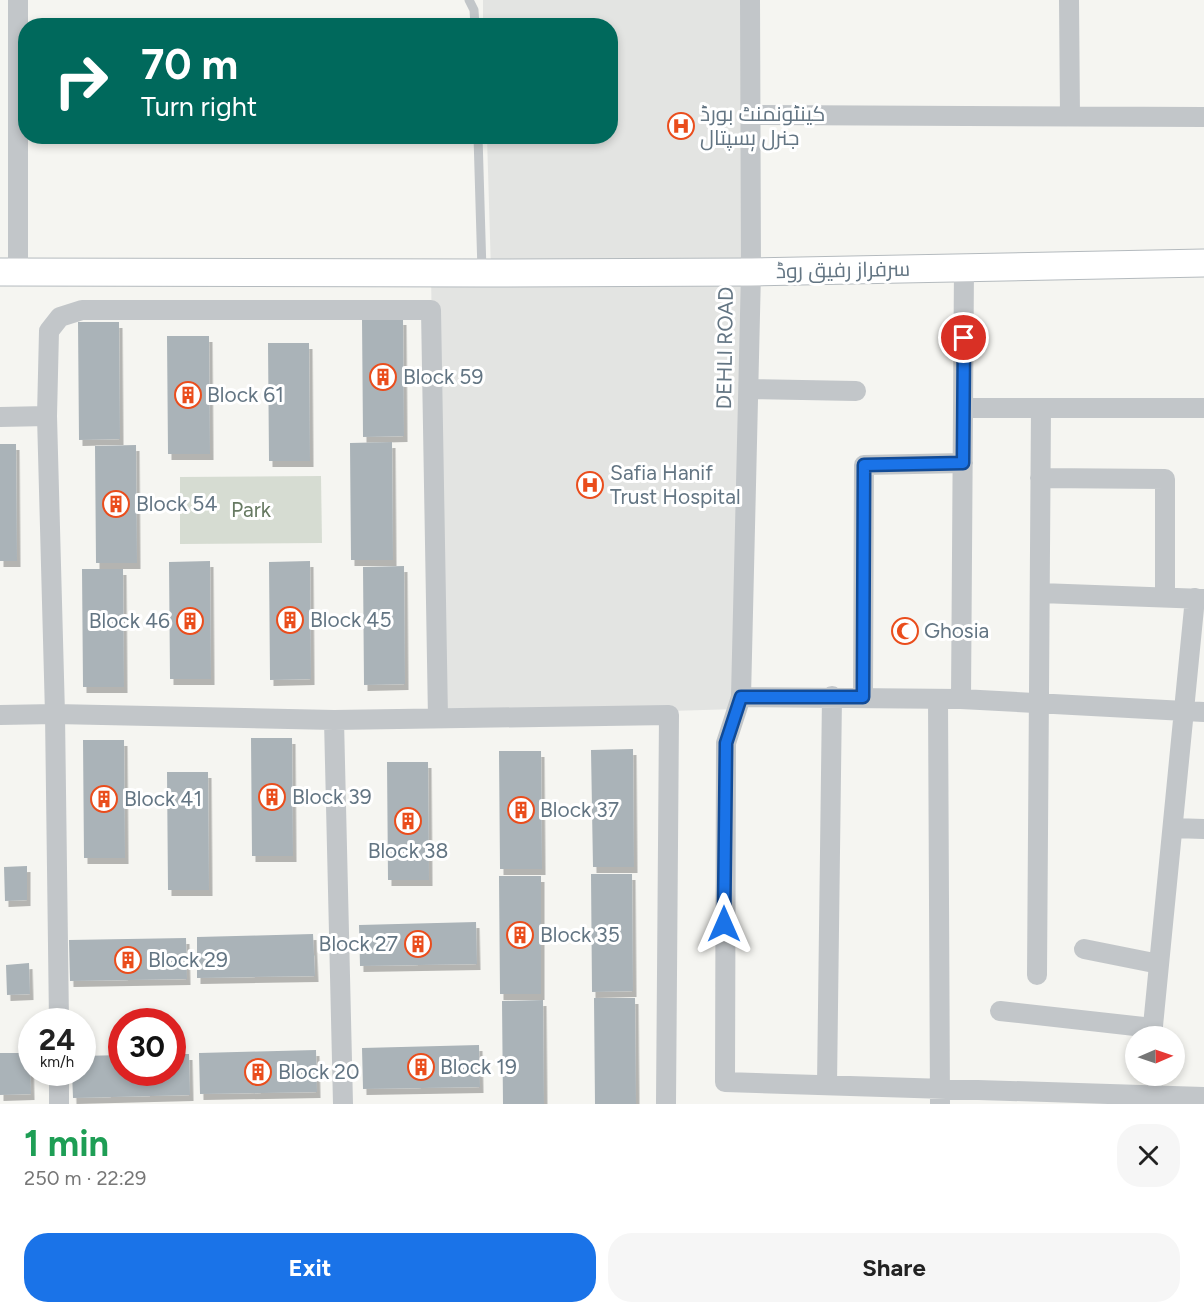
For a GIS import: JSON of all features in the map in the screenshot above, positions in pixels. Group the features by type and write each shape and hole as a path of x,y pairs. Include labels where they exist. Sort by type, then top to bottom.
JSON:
{"street":[{"path":"9,272 18,0"},
{"name":"DEHLI ROAD","path":"750,0 749,389 741,697 726,743 725,1082 827,1085"},
{"path":"1069,0 1070,116"},
{"path":"750,115 1204,117"},
{"name":"سرفراز رفیق روڈ","path":"9,272 751,272 1204,263"},
{"path":"960,699 964,267"},
{"path":"58,1008 55,714 47,416 49,331 60,317 82,310 431,310 438,718"},
{"path":"749,389 856,391"},
{"path":"963,408 1204,408"},
{"path":"1037,975 1041,408"},
{"path":"0,417 47,416"},
{"path":"863,697 864,465 963,463"},
{"path":"1040,478 1165,479 1165,597"},
{"path":"1040,593 1200,598 1194,711 1173,828 1154,1026"},
{"path":"741,697 832,696 960,699 1194,711"},
{"path":"832,696 827,1085 940,1096 1129,1086"},
{"path":"938,699 940,1096"},
{"path":"0,715 55,714 334,720 669,715 666,1104"},
{"path":"334,720 343,1104"},
{"path":"1173,828 1204,829"},
{"path":"1084,949 1159,964"},
{"path":"1000,1011 1125,1028"},
{"path":"59,1086 59,1104"},
{"path":"1153,1086 1204,1097"}],"lane":[{"path":"469,0 474,10 474,18"},
{"path":"478,144 482,273"}],"shaded area":[{"name":"Safia Hanif Trust Hospital","path":"483,0 750,0 736,709 438,718 431,273 491,271 487,144 618,144 618,18 483,18"}],"green space":[{"name":"Park","path":"321,476 322,543 180,544 180,477"}],"building":[{"name":"Block 59","path":"362,319 403,319 404,436 363,437"},
{"path":"78,322 119,322 120,439 79,440"},
{"name":"Block 61","path":"167,336 209,336 210,454 168,454"},
{"path":"268,343 309,343 310,461 269,461"},
{"path":"392,442 393,560 351,560 350,443"},
{"path":"0,444 16,444 17,561 0,561"},
{"name":"Block 54","path":"136,445 137,563 96,563 95,446"},
{"name":"Block 46","path":"210,561 211,679 170,679 169,562"},
{"name":"Block 45","path":"310,561 311,679 270,680 269,562"},
{"path":"404,566 405,684 364,685 363,567"},
{"path":"82,569 123,569 124,687 83,687"},
{"name":"Block 39","path":"251,738 292,738 293,856 252,856"},
{"name":"Block 41","path":"83,740 124,740 125,858 84,858"},
{"path":"633,749 634,867 593,867 591,750"},
{"name":"Block 37","path":"499,751 541,751 542,869 500,869"},
{"name":"Block 38","path":"387,762 428,762 429,880 388,880"},
{"path":"167,772 208,772 209,890 168,890"},
{"path":"27,866 27,900 5,901 4,867"},
{"path":"591,874 632,874 633,991 592,992"},
{"name":"Block 35","path":"499,876 541,876 541,994 500,994"},
{"name":"Block 27","path":"476,922 477,964 360,966 359,925"},
{"path":"313,934 315,976 197,978 197,937"},
{"name":"Block 29","path":"186,938 187,979 70,981 69,940"},
{"path":"29,963 30,994 7,995 6,965"},
{"path":"594,998 635,998 636,1104 595,1104"},
{"path":"543,1000 544,1104 503,1104 502,1001"},
{"name":"Block 19","path":"479,1045 480,1087 363,1089 362,1048"},
{"name":"Block 20","path":"316,1050 317,1092 200,1094 199,1053"},
{"path":"0,1053 18,1053 18,1086 31,1086 31,1094 0,1095"},
{"path":"186,1054 189,1054 190,1095 73,1098 73,1086 96,1086 96,1056 108,1055 108,1086 186,1086"}],"place":[{"name":"کینٹونمنٹ بورڈ جنرل ہسپتال","path":"681,126"},
{"name":"Block 59","path":"383,377"},
{"name":"Block 61","path":"188,395"},
{"name":"Safia Hanif Trust Hospital","path":"590,485"},
{"name":"Block 54","path":"116,504"},
{"name":"Block 45","path":"290,620"},
{"name":"Block 46","path":"190,621"},
{"name":"Ghosia","path":"905,631"},
{"name":"Block 39","path":"272,797"},
{"name":"Block 41","path":"104,799"},
{"name":"Block 37","path":"521,810"},
{"name":"Block 38","path":"408,821"},
{"name":"Block 35","path":"520,935"},
{"name":"Block 27","path":"418,944"},
{"name":"Block 29","path":"128,960"},
{"name":"Block 19","path":"421,1067"},
{"name":"Block 20","path":"258,1072"}],"route":[{"path":"724,924 726,743 736,709 741,697 863,697 864,465 963,463 964,338"}]}
